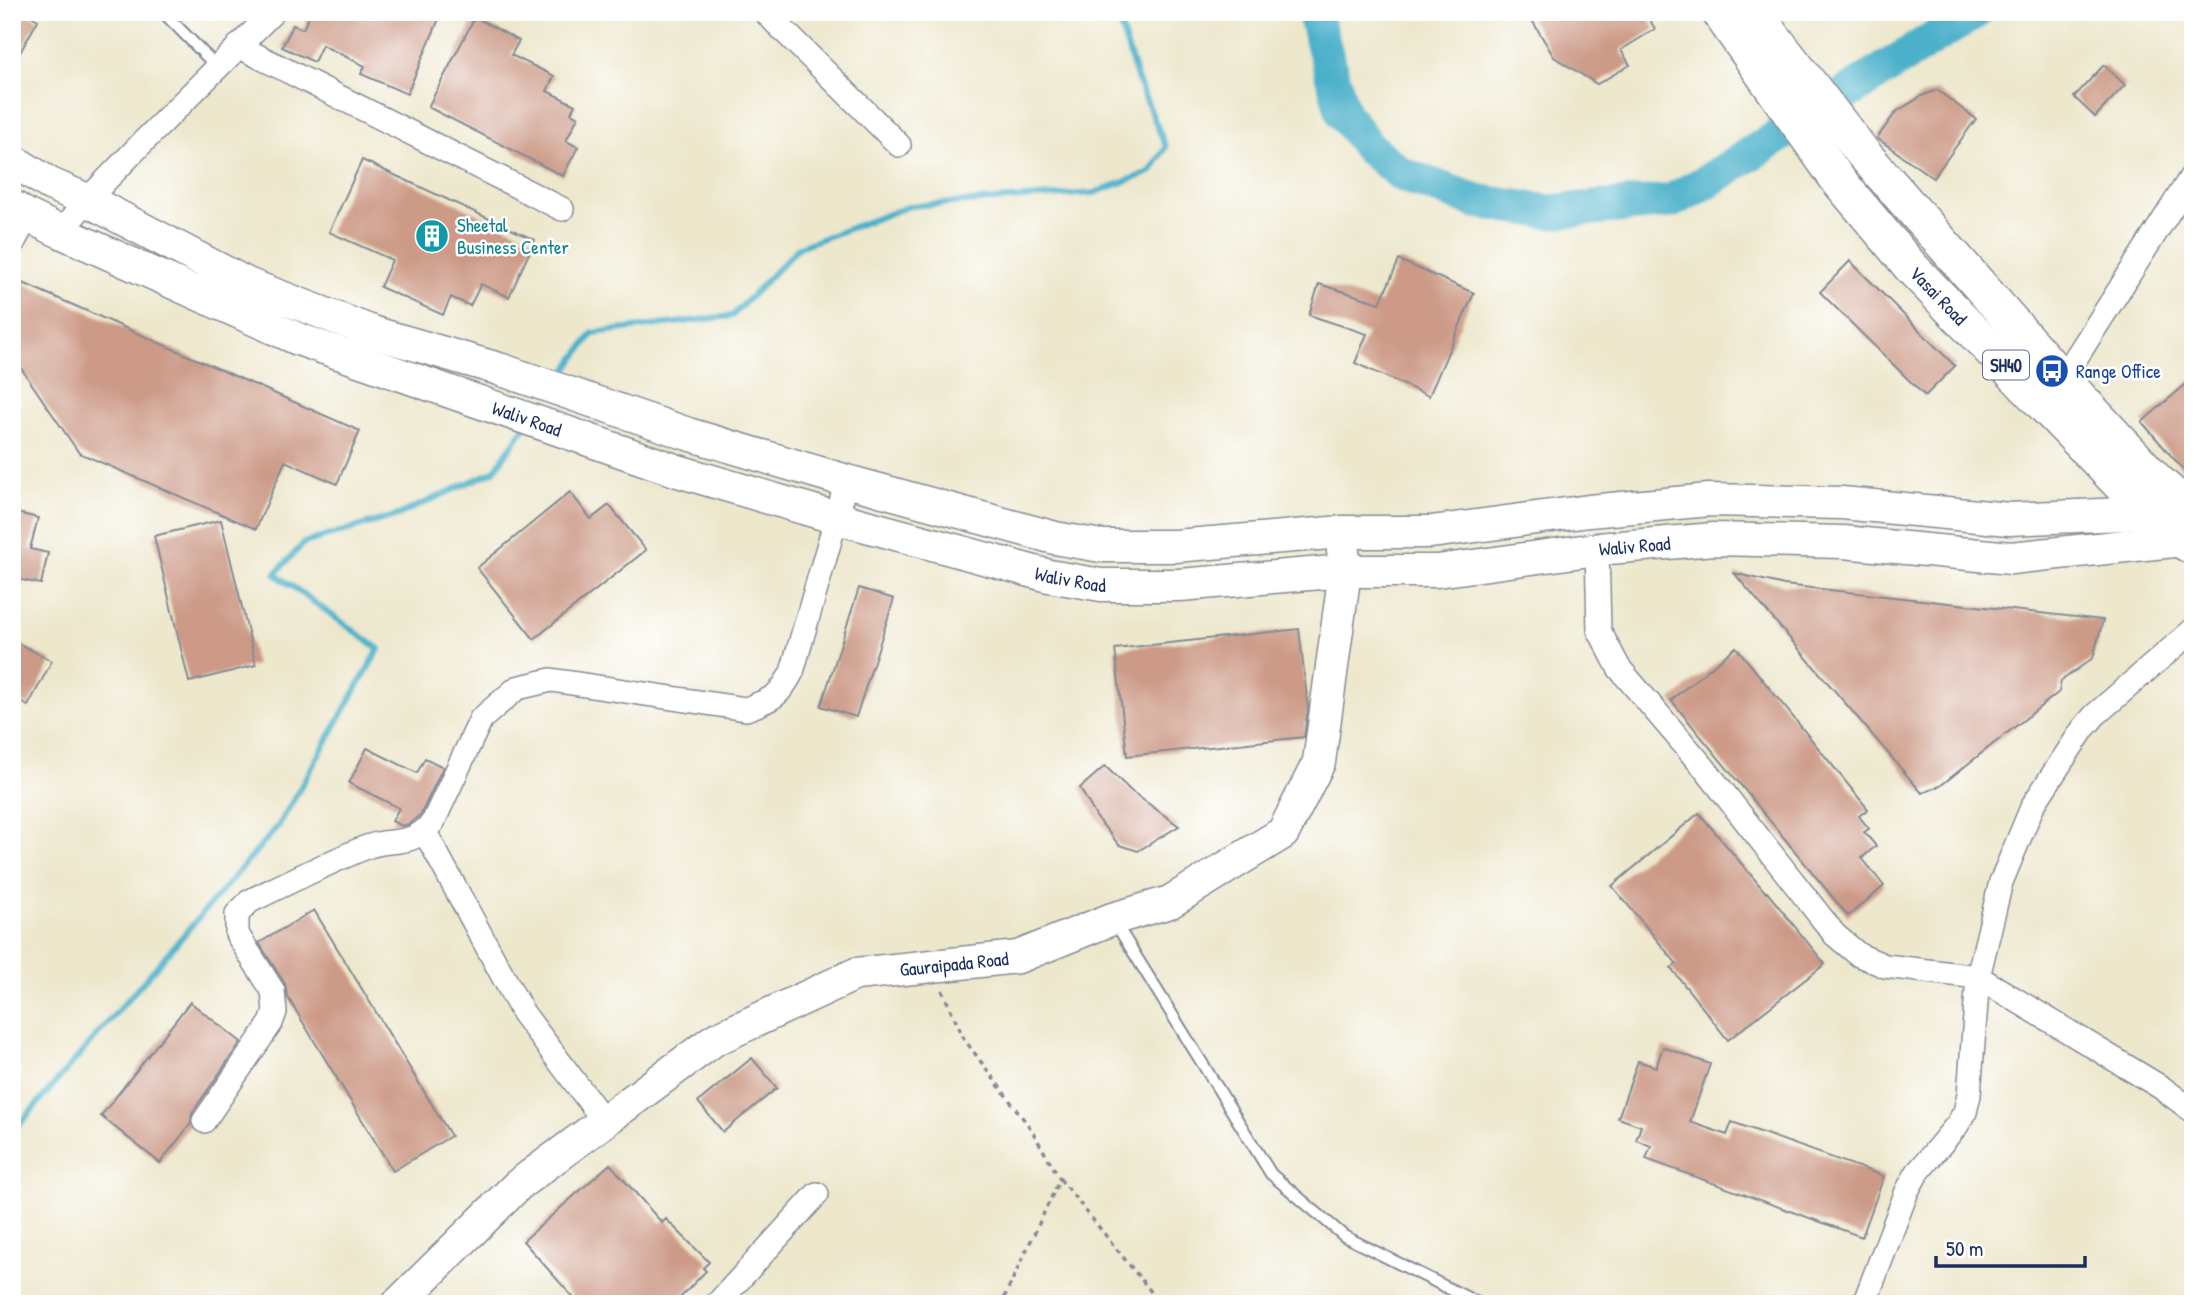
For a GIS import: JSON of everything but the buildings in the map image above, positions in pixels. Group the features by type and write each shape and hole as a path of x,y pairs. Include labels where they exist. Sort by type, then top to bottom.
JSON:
{"main road":[{"name":"Vasai Road","path":"1738,19 1862,152 2148,513 2189,529"},
{"name":"Vasai Road","path":"1738,19 1838,180 1912,267 2156,480 2189,529"},
{"name":"Waliv Road","path":"12,160 50,184 87,200 247,284 375,333 499,369 688,433 847,481 1055,538 1101,546 1175,546 1342,532 1431,532 1589,511 1709,500 1842,503 2009,519 2148,513"},
{"name":"Waliv Road","path":"20,211 298,339 530,420 678,471 837,517 1049,576 1101,585 1180,585 1345,571 1437,571 1597,549 1714,539 1843,542 2011,558 2189,529"},
{"name":"Gauraipada Road","path":"398,1304 518,1185 714,1040 856,974 1018,957 1112,919 1170,902 1283,834 1319,762 1345,571 1342,532"}],"street":[{"path":"61,232 87,200 273,12"},
{"path":"765,12 899,145"},
{"path":"239,46 562,209"},
{"path":"2054,393 2193,174"},
{"path":"12,245 20,211"},
{"path":"204,1121 271,1023 275,1012 272,991 237,934 237,914 250,901 367,846 412,840 425,832 433,822 481,719 517,688 551,680 746,709 766,702 781,692 792,672 847,481"},
{"path":"1597,549 1599,630 1619,668 1705,769 1835,935 1858,955 1885,966 1978,977 2162,1088 2193,1111"},
{"path":"1864,1304 1917,1173 1965,1112 1969,1095 1978,977 2001,882 2033,805 2083,729 2193,630"},
{"path":"425,832 523,1013 604,1121"},
{"path":"718,1304 817,1194"}],"lane":[{"path":"163,12 218,68"},
{"path":"1112,919 1271,1174 1344,1236 1480,1304"}],"path":[{"path":"932,966 964,1039 1031,1129 1060,1179 1161,1304"},
{"path":"1001,1304 1060,1179"}],"waterway":[{"path":"560,379 593,333 732,316 799,247 910,206 1094,193 1150,172 1166,147 1138,81 1116,12"},
{"path":"1314,12 1343,113 1369,148 1401,174 1476,201 1550,212 1671,201 1706,182 1975,12"},
{"path":"12,1133 279,825 379,649 275,574 304,543 398,515 494,471 525,427"}],"place":[{"name":"Sheetal Business Center","path":"432,236"},
{"name":"Range Office","path":"2052,371"}]}
